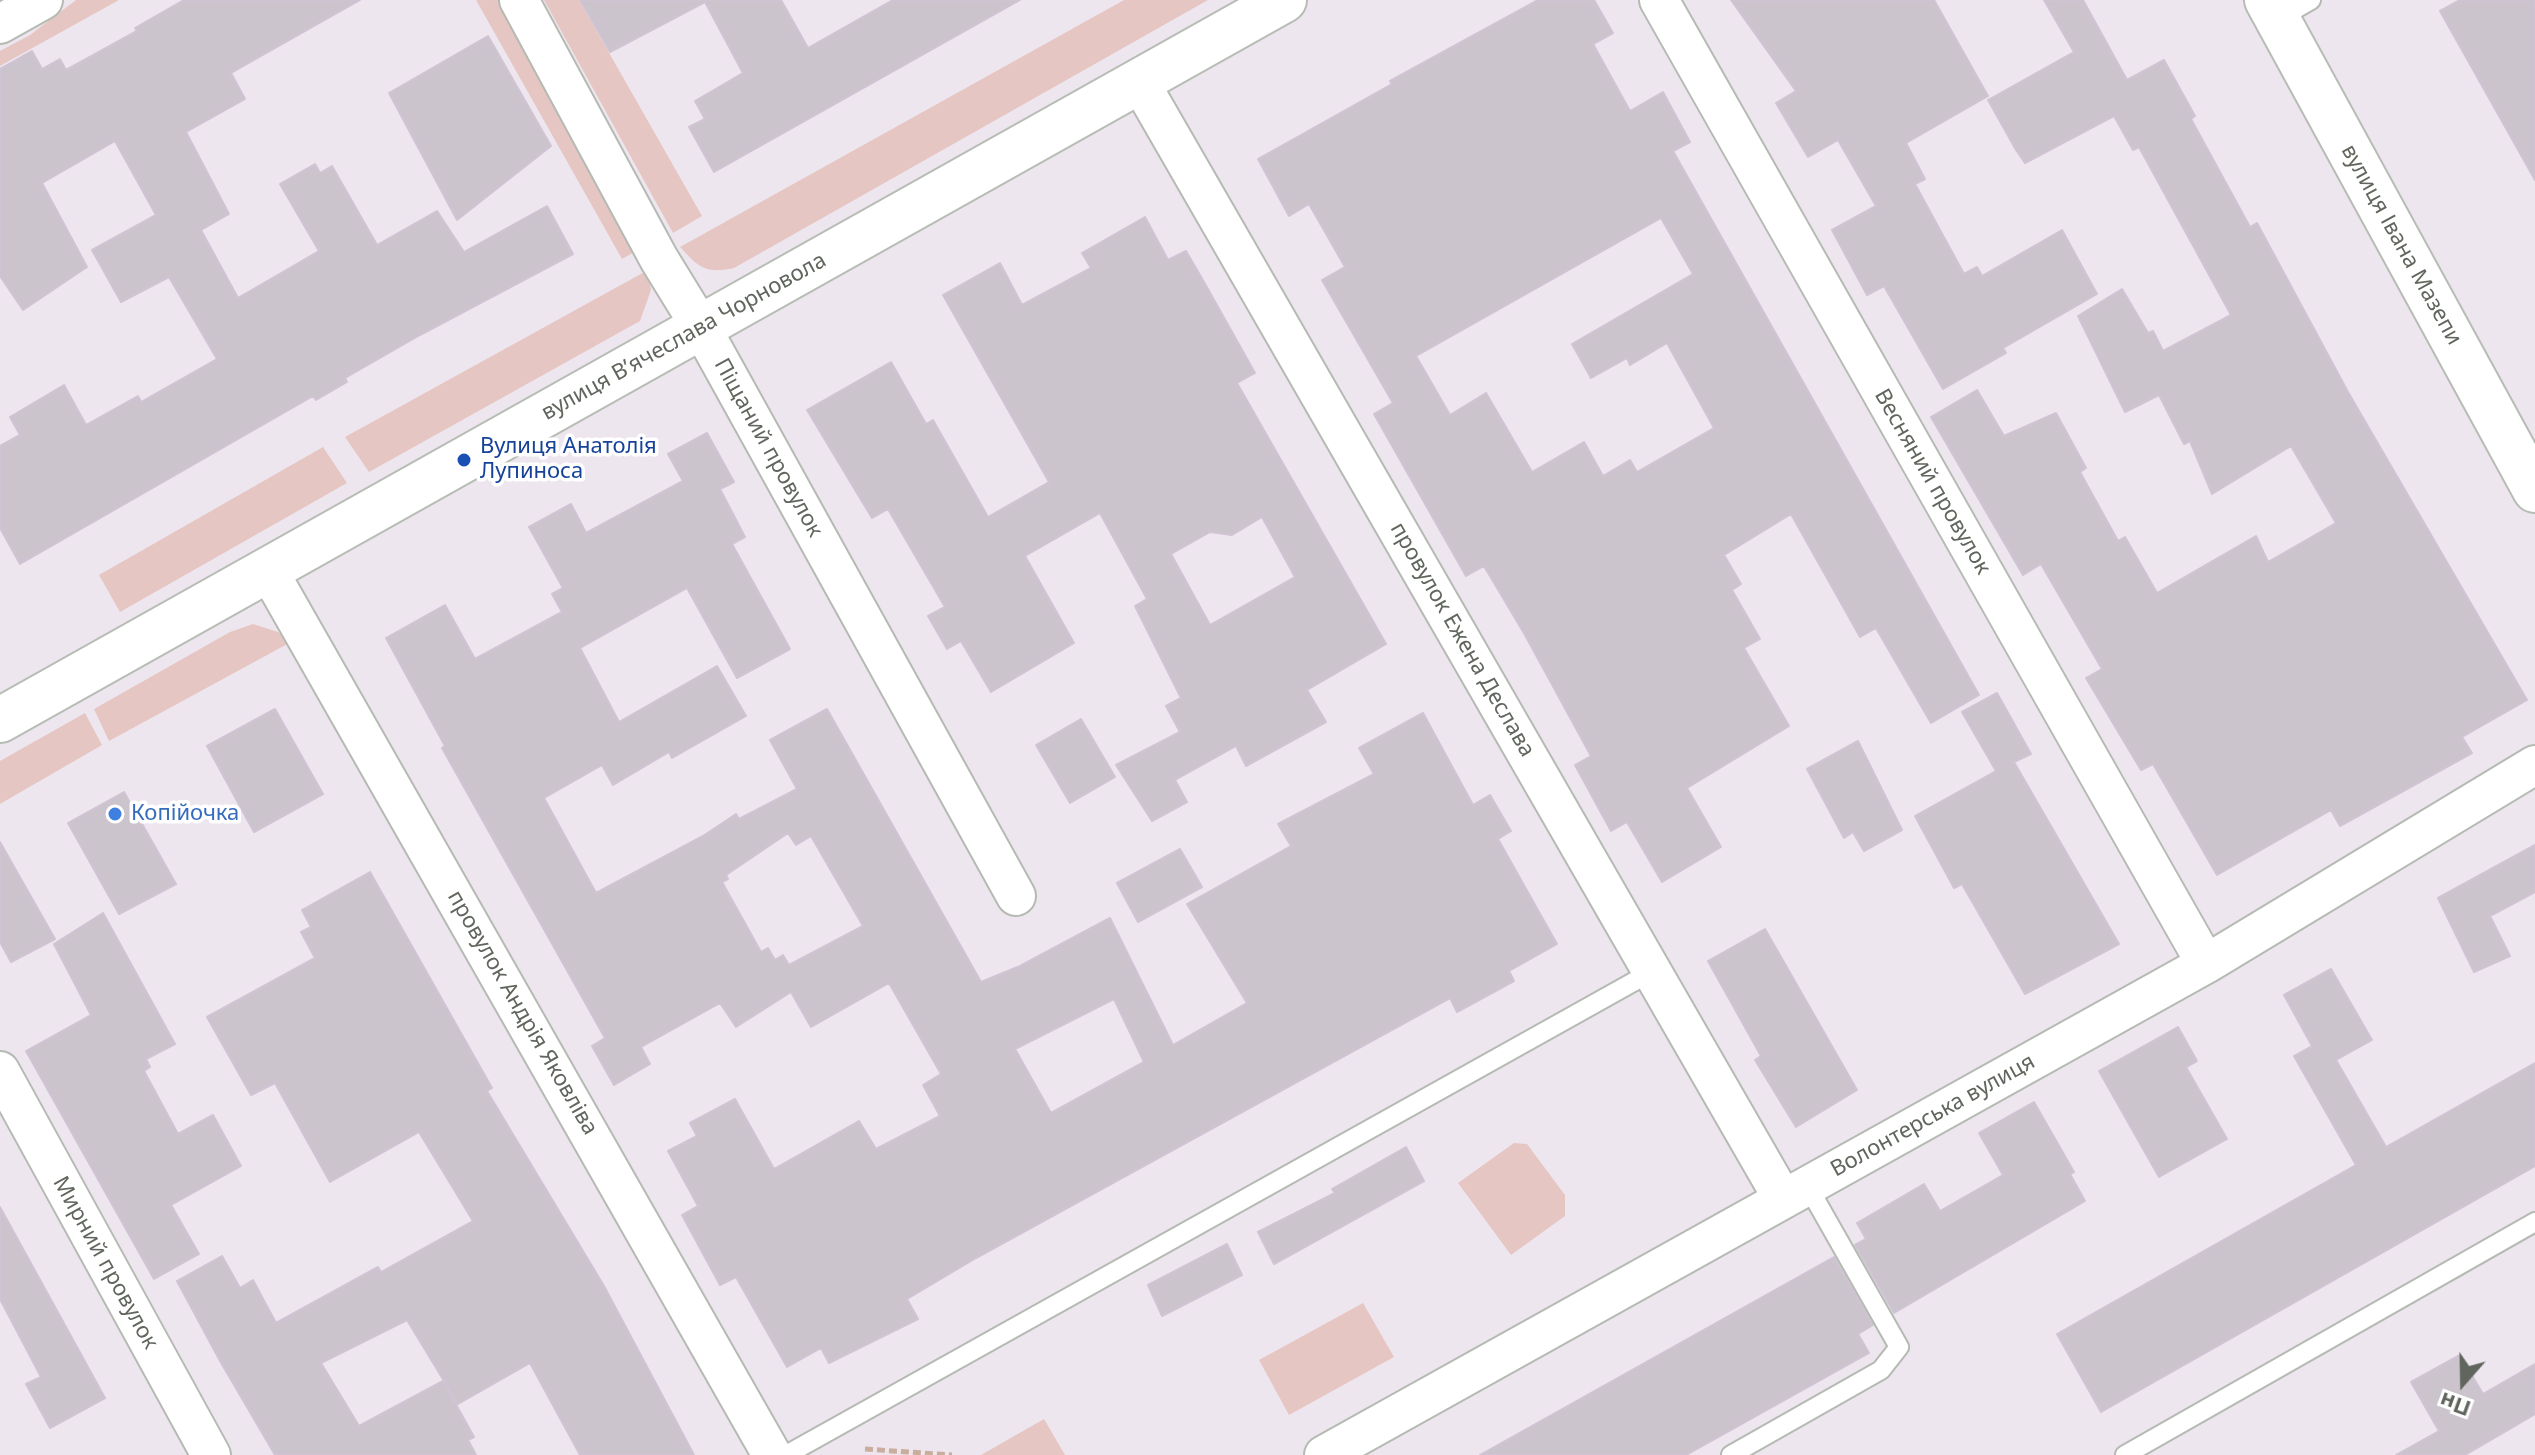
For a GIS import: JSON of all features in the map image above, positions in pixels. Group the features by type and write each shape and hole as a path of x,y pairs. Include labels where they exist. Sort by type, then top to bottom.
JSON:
{"main road":[{"name":"вулиця Вʼячеслава Чорновола","path":"0,720 269,572 1284,0"},
{"name":"вулиця Івана Мазепи","path":"2285,6 2535,490"}],"street":[{"path":"0,24 43,0"},
{"name":"Піщаний провулок","path":"519,0 659,259 702,329 1016,896"},
{"name":"Весняний провулок","path":"1659,0 2206,964"},
{"name":"провулок Ежена Деслава","path":"1139,81 1653,971 1795,1192"},
{"name":"провулок Андрія Яковліва","path":"269,572 772,1455"},
{"name":"Волонтерська вулиця","path":"1324,1455 2206,964 2535,765"},
{"name":"Мирний провулок","path":"0,1071 211,1455"}],"lane":[{"path":"786,1455 1653,971"},
{"path":"1731,1455 1881,1370 1899,1347 1795,1192"},
{"path":"2125,1455 2535,1222"}],"path":[{"path":"818,1437 848,1447 952,1455"}],"shaded area":[{"path":"76,0 119,0 0,66 0,51 30,35"},
{"path":"476,0 498,0 638,250 622,259"},
{"path":"544,0 579,0 702,216 673,233"},
{"path":"1124,0 1208,0 734,268 703,268 680,247"},
{"path":"648,270 651,290 640,321 369,472 345,437"},
{"path":"323,447 347,483 120,612 99,575"},
{"path":"253,624 278,632 291,642 109,741 94,709 230,632"},
{"path":"85,713 102,745 0,804 0,761"},
{"path":"1514,1143 1527,1144 1565,1195 1565,1216 1511,1255 1458,1183"},
{"path":"1363,1303 1394,1357 1289,1415 1259,1360"},
{"path":"1044,1419 1065,1455 981,1455"}],"building":[{"path":"184,0 360,0 231,73 245,99 186,132 229,214 201,230 238,298 319,251 280,184 315,164 320,173 332,166 377,245 437,211 464,252 547,206 573,254 420,335 345,378 347,382 316,400 313,396 20,564 0,528 0,446 20,435 10,417 64,385 86,425 138,396 141,402 217,359 169,277 121,302 92,250 156,215 115,141 42,183 87,267 23,310 0,276 0,69 32,51 42,69 60,59 66,70 137,31 135,28"},
{"path":"580,0 781,0 808,48 893,0 1020,0 714,172 689,127 705,119 695,101 743,73 705,2 610,52"},
{"path":"1538,0 1594,0 1613,33 1593,44 1630,111 1663,92 1690,142 1673,151 1979,695 1931,723 1876,628 1860,637 1791,514 1724,555 1741,584 1732,590 1760,639 1744,648 1789,726 1687,788 1721,847 1662,882 1627,822 1611,831 1575,765 1591,756 1525,635 1484,566 1466,576 1374,414 1393,403 1322,280 1345,267 1309,204 1289,216 1258,159 1392,84 1390,81","holes":["1661,218 1693,274 1572,344 1591,378 1627,358 1630,365 1667,343 1714,428 1637,472 1630,460 1603,476 1584,442 1532,472 1486,393 1450,415 1416,356"]},
{"path":"1731,0 1934,0 1988,96 1906,143 1925,179 1915,184 1964,274 1977,267 1982,276 2062,230 2097,294 2003,348 2006,353 1943,389 1884,286 1867,295 1832,230 1876,206 1838,140 1808,157 1776,103 1796,91"},
{"path":"2044,0 2083,0 2127,80 2164,60 2195,116 2191,119 2250,227 2257,223 2348,392 2527,700 2462,737 2472,753 2340,826 2331,810 2217,875 2153,764 2141,770 2086,678 2102,669 2041,564 2023,575 1931,417 1977,390 2004,436 2056,413 2086,468 2080,472 2118,541 2125,537 2157,593 2256,536 2268,562 2336,523 2291,446 2212,494 2190,441 2184,444 2159,395 2125,412 2078,316 2122,289 2148,333 2153,331 2163,351 2231,315 2139,147 2133,150 2114,116 2025,163 2016,150 1988,100 2074,52"},
{"path":"2460,0 2535,0 2535,180 2440,11"},
{"path":"488,36 551,146 457,220 389,93"},
{"path":"1145,217 1168,260 1186,251 1255,373 1237,383 1386,644 1307,690 1326,722 1246,766 1236,746 1175,780 1187,802 1152,821 1116,765 1180,732 1166,706 1181,698 1135,606 1147,599 1100,513 1025,556 1074,643 991,692 961,641 947,649 928,616 945,607 888,509 872,518 807,410 891,362 926,424 933,420 988,517 1049,482 943,295 1000,263 1022,305 1091,268 1082,253","holes":["1262,517 1295,577 1210,625 1171,554 1210,532 1232,535"]},
{"path":"707,433 734,482 720,489 745,537 732,544 790,649 737,678 687,588 580,648 619,722 717,666 746,716 672,758 669,752 613,785 602,765 544,798 596,893 703,836 736,814 739,819 797,789 770,740 827,709 981,982 1020,966 1110,918 1173,1045 1247,1003 1187,904 1291,846 1278,824 1374,774 1359,748 1423,713 1473,805 1490,795 1511,831 1498,839 1557,944 1509,971 1514,981 1457,1012 1450,998 976,1258 907,1299 918,1319 829,1363 821,1348 787,1367 736,1277 720,1285 682,1215 698,1206 668,1151 697,1136 690,1123 735,1099 774,1169 859,1121 876,1149 940,1116 923,1085 941,1074 889,983 811,1027 791,992 736,1027 720,1003 641,1047 650,1064 614,1085 592,1046 605,1038 442,748 445,746 386,638 445,605 475,659 562,612 552,594 563,588 529,527 571,504 586,533 683,481 668,454","holes":["788,833 796,845 811,836 863,926 789,965 783,955 775,960 768,948 761,952 722,882 728,879 726,875","1114,999 1144,1062 1051,1113 1015,1049"]},
{"path":"1997,693 2031,754 2014,762 2119,944 2025,994 1962,884 1954,888 1915,816 1996,771 1962,712"},
{"path":"275,709 323,794 254,832 207,746"},
{"path":"1081,719 1115,777 1070,803 1036,745"},
{"path":"1858,741 1902,830 1864,851 1853,832 1844,838 1807,769"},
{"path":"124,792 176,884 119,914 68,823"},
{"path":"0,842 55,939 11,962 0,942"},
{"path":"2535,845 2535,892 2490,916 2510,956 2474,972 2438,898"},
{"path":"1180,849 1202,887 1138,922 1117,883"},
{"path":"370,872 492,1088 487,1091 604,1286 694,1455 580,1455 530,1363 458,1404 407,1320 321,1363 359,1426 443,1381 474,1437 468,1440 476,1455 275,1455 220,1361 177,1281 222,1256 240,1288 253,1280 276,1323 378,1267 381,1272 473,1221 419,1132 330,1182 275,1083 251,1095 207,1017 315,958 301,932 311,927 302,910"},
{"path":"103,913 175,1044 146,1059 150,1067 144,1071 178,1134 213,1115 241,1166 171,1205 199,1254 154,1279 26,1051 91,1015 54,944"},
{"path":"1765,929 1857,1090 1796,1127 1755,1060 1761,1056 1708,961"},
{"path":"2331,969 2372,1040 2336,1060 2386,1147 2535,1063 2535,1166 2101,1412 2057,1334 2356,1165 2294,1056 2312,1046 2284,995"},
{"path":"2178,1027 2197,1061 2186,1067 2227,1139 2159,1177 2099,1071"},
{"path":"2034,1102 2074,1172 2070,1174 2085,1201 1894,1313 1855,1245 1866,1239 1857,1223 1924,1184 1940,1211 2003,1175 1979,1133"},
{"path":"1406,1147 1424,1181 1274,1264 1258,1232 1335,1193 1332,1189"},
{"path":"0,1207 105,1398 50,1428 26,1384 41,1377 0,1299"},
{"path":"1227,1244 1242,1275 1162,1316 1148,1285"},
{"path":"1834,1257 1873,1325 1858,1334 1869,1353 1686,1455 1480,1455"},
{"path":"2460,1355 2483,1394 2535,1364 2535,1414 2465,1455 2396,1455 2439,1431 2411,1382"}],"place":[{"name":"Вулиця Анатолія Лупиноса","path":"464,460"},
{"name":"Копійочка","path":"115,814"}]}
